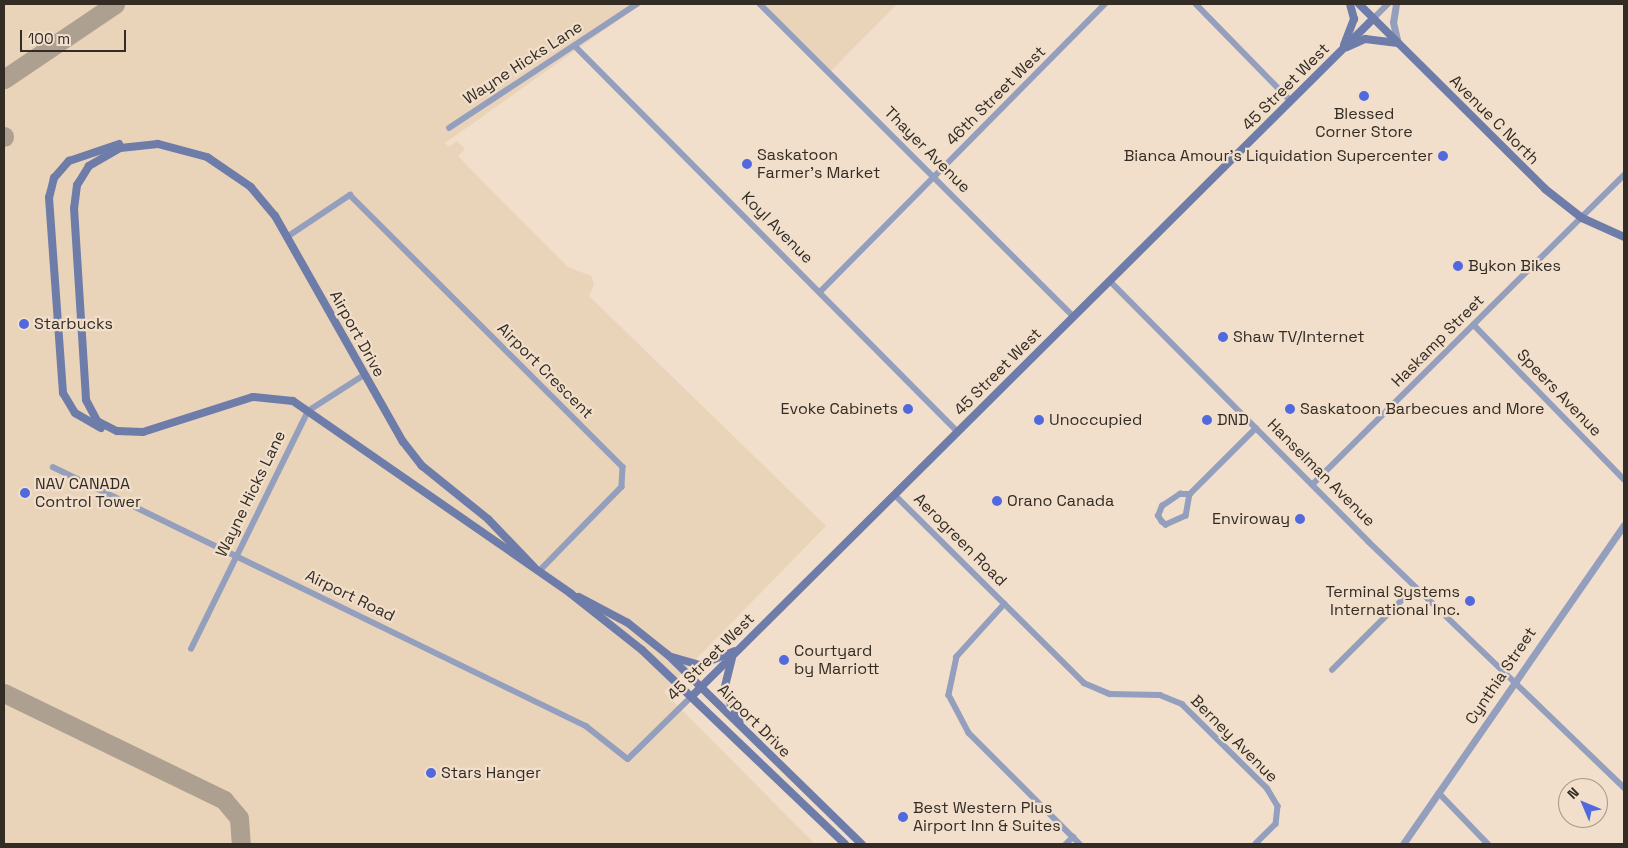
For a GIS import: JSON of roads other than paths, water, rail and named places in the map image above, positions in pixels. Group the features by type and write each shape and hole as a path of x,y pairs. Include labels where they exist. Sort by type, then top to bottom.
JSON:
{"main road":[{"path":"1343,49 1354,19 1350,4"},
{"name":"Avenue C North","path":"1359,4 1545,189 1582,218 1624,237"},
{"name":"45 Street West","path":"692,696 1373,19"},
{"path":"1343,49 1365,39 1398,43"},
{"name":"Airport Drive","path":"537,569 488,519 422,466 364,375 287,237 265,202 226,168 189,151 143,144 119,144 75,157 54,178 48,198 63,393 75,413 113,430 157,430 266,395 286,399 308,411 570,593 692,696 845,844"},
{"name":"Airport Drive","path":"113,430 97,421 86,400 74,199 79,180 96,160 120,148 143,144"},
{"name":"Airport Drive","path":"570,593 628,623 668,655 862,844"},
{"path":"668,655 700,665 740,648"},
{"path":"733,655 724,691 743,730"}],"street":[{"name":"Wayne Hicks Lane","path":"449,128 637,4"},
{"name":"Thayer Avenue","path":"760,4 1074,317"},
{"name":"46th Street West","path":"820,292 1105,4"},
{"path":"1196,4 1291,101"},
{"name":"45 Street West","path":"1373,19 1388,4"},
{"path":"1396,4 1393,22 1398,43"},
{"name":"Koyl Avenue","path":"574,46 958,432"},
{"name":"Haskamp Street","path":"1313,484 1624,175"},
{"name":"Airport Crescent","path":"287,237 350,195 624,469 622,487 537,569"},
{"name":"Hanselman Avenue","path":"1110,281 1415,587 1624,787"},
{"name":"Speers Avenue","path":"1474,325 1624,479"},
{"path":"308,411 364,375"},
{"name":"Wayne Hicks Lane","path":"191,649 308,411"},
{"path":"1190,494 1186,516 1166,525 1162,522 1158,516 1170,499 1190,494 1256,428"},
{"name":"Airport Road","path":"53,467 586,726 628,760"},
{"name":"Aerogreen Road","path":"895,495 1005,604"},
{"name":"Cynthia Street","path":"1403,844 1624,525"},
{"path":"1332,670 1415,587"},
{"path":"1005,604 957,657 950,695 969,733 1080,844"},
{"name":"Berney Avenue","path":"1005,604 1092,688 1110,694 1160,695 1182,704 1267,788 1278,806 1276,824 1256,844"},
{"name":"45 Street West","path":"628,760 692,696"},
{"path":"1439,793 1488,844"},
{"path":"1066,844 1073,837"}],"place":[{"name":"Blessed Corner Store","path":"1364,96"},
{"name":"Bianca Amour's Liquidation Supercenter","path":"1443,156"},
{"name":"Saskatoon Farmer's Market","path":"747,164"},
{"name":"Bykon Bikes","path":"1458,266"},
{"name":"Starbucks","path":"24,324"},
{"name":"Shaw TV/Internet","path":"1223,337"},
{"name":"Evoke Cabinets","path":"908,409"},
{"name":"Saskatoon Barbecues and More","path":"1290,409"},
{"name":"Unoccupied","path":"1039,420"},
{"name":"DND","path":"1207,420"},
{"name":"NAV CANADA Control Tower","path":"25,493"},
{"name":"Orano Canada","path":"997,501"},
{"name":"Enviroway","path":"1300,519"},
{"name":"Terminal Systems International Inc.","path":"1470,601"},
{"name":"Courtyard by Marriott","path":"784,660"},
{"name":"Stars Hanger","path":"431,773"},
{"name":"Best Western Plus Airport Inn & Suites","path":"903,817"}]}
